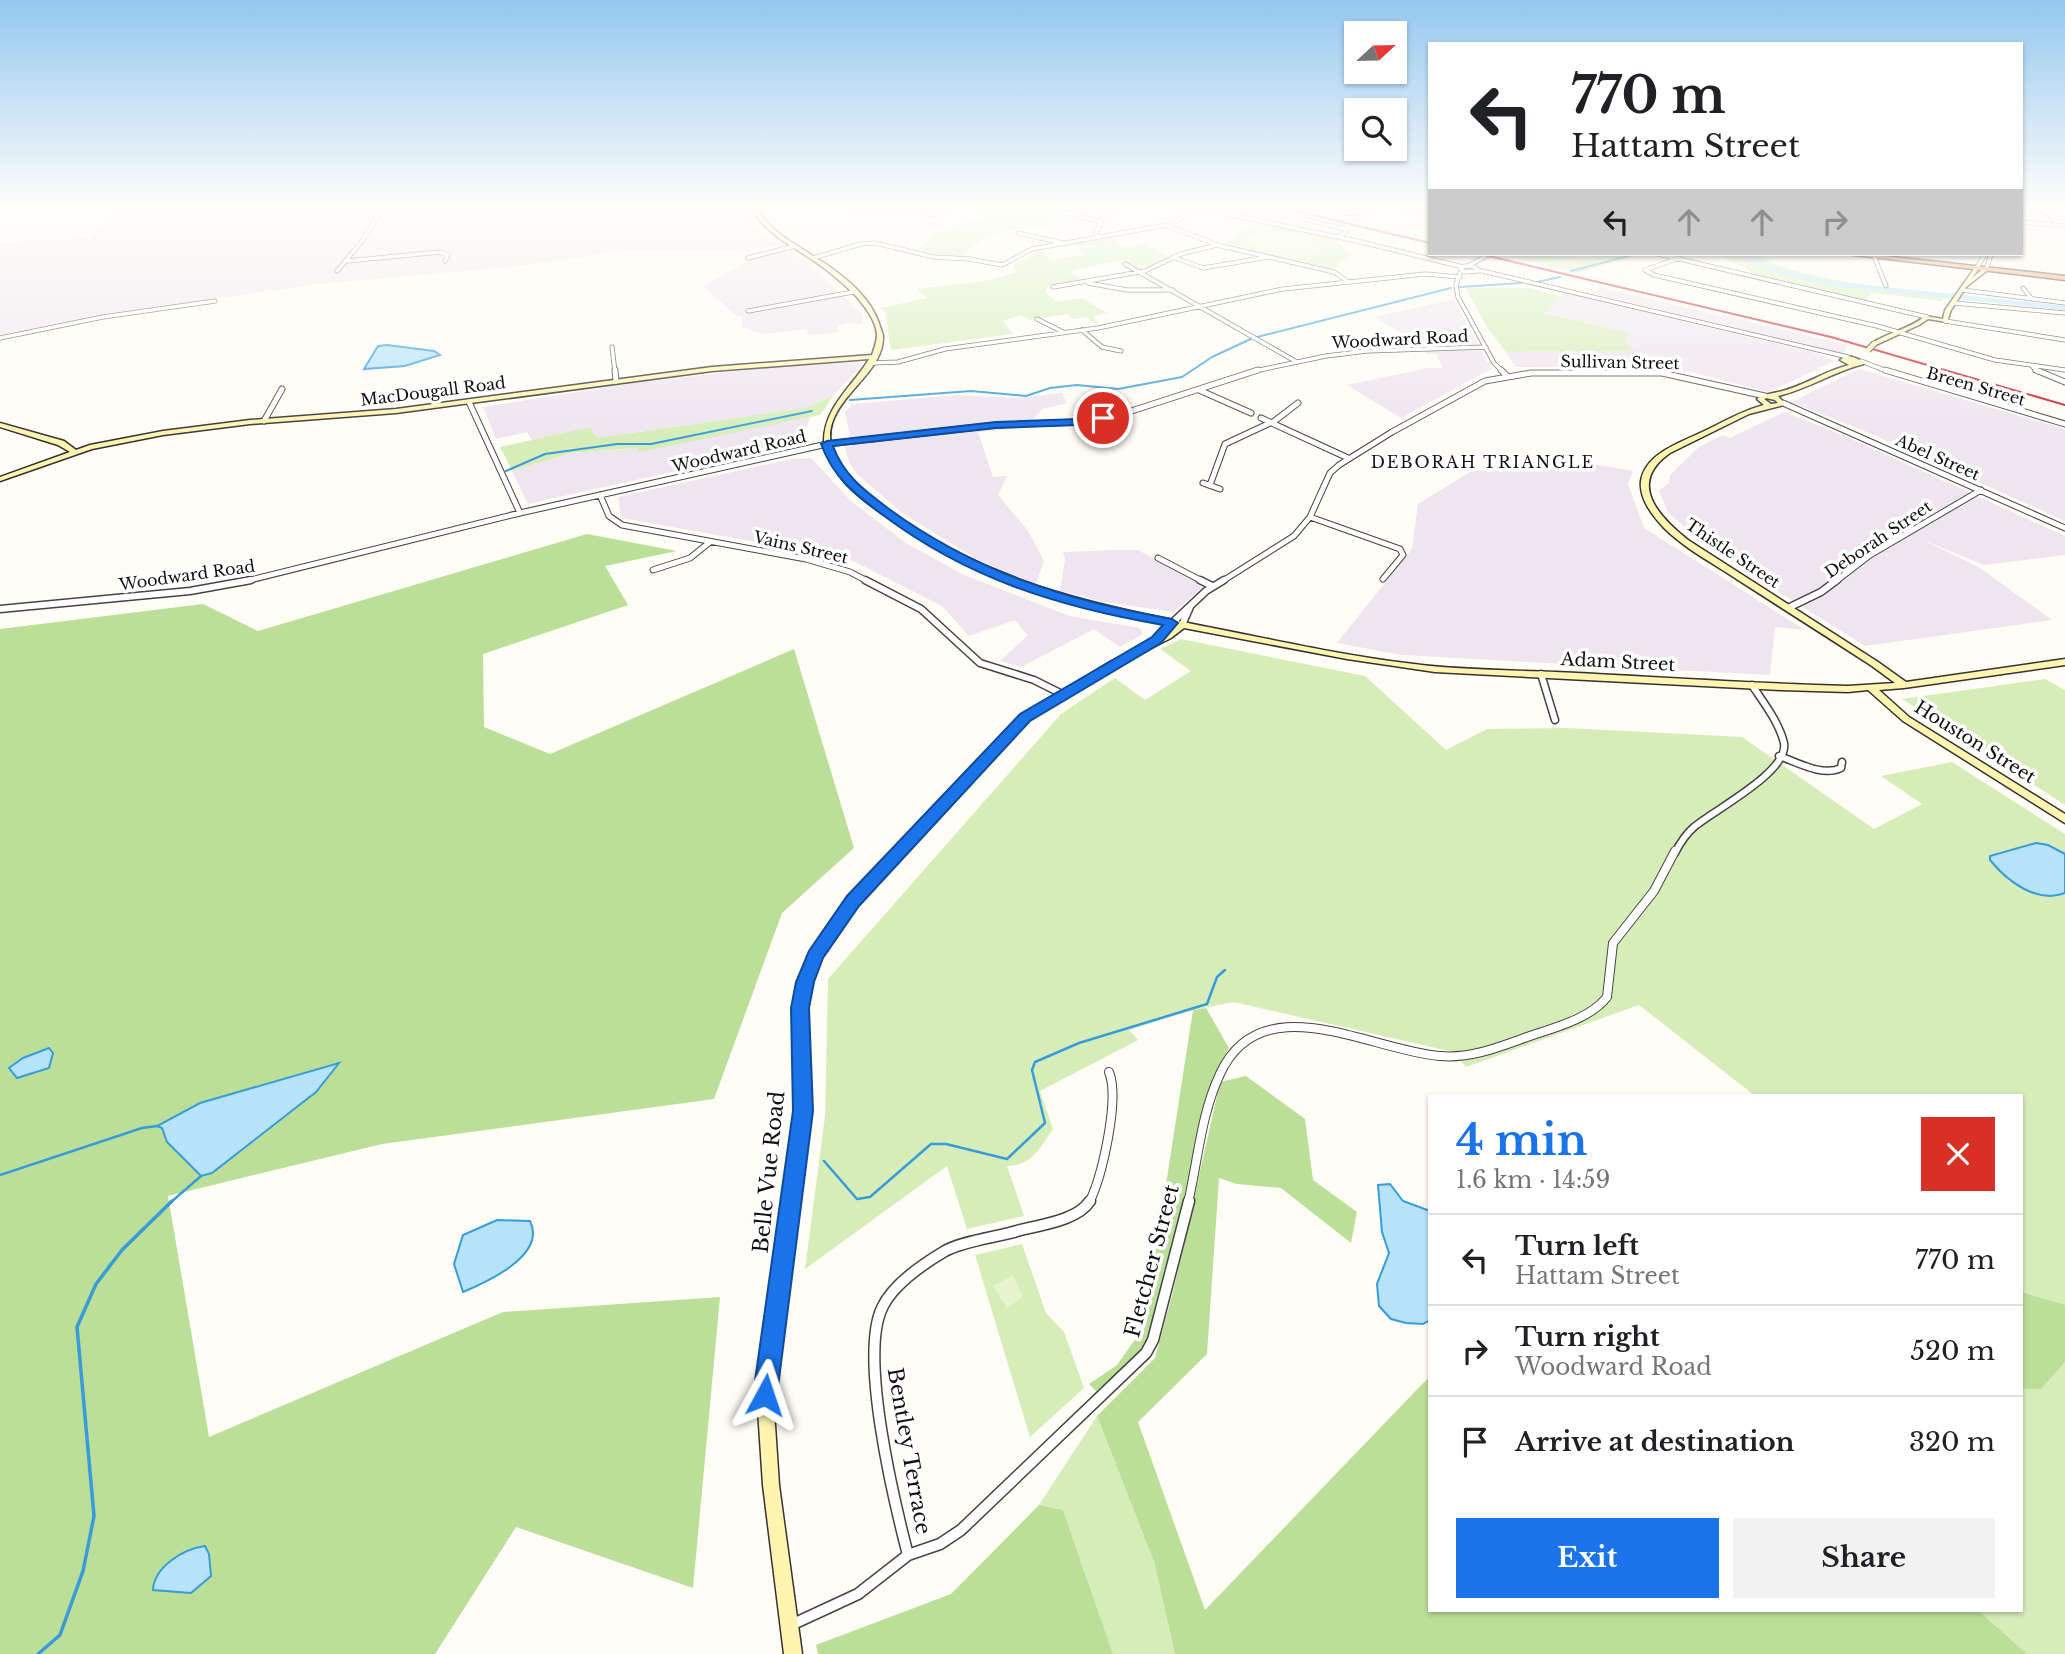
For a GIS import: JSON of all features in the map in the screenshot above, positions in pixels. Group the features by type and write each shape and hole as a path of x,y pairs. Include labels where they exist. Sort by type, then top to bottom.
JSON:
{"street":[{"path":"827,444 827,427 833,410 874,360 880,336 876,318 845,285"},
{"path":"1053,287 1069,285"},
{"path":"1100,285 1127,290 1174,290"},
{"path":"1165,285 1295,362"},
{"name":"MacDougall Road","path":"0,479 75,452 143,436 264,421 396,411 756,364 874,360 898,362 952,348 1082,330 1314,285"},
{"path":"1177,624 1190,606 1212,586 1287,541 1310,516 1331,473 1348,458 1473,387 1507,376 1494,363 1457,294 1455,285"},
{"path":"1541,285 1825,353 1845,361 1861,359"},
{"path":"1704,285 1895,331 1985,357 2065,370"},
{"path":"1793,285 1945,321 2065,340"},
{"path":"1945,321 1946,313 1967,285"},
{"path":"2023,288 2032,299"},
{"path":"748,311 853,292"},
{"path":"1958,297 2032,299 2065,303"},
{"path":"1958,297 1968,304 2065,313"},
{"path":"0,338 103,317 215,301"},
{"path":"1763,398 1778,404 1790,392 1845,361 1861,359 1874,344 1895,331 1919,324 1927,317"},
{"path":"1037,318 1064,332"},
{"path":"1082,330 1102,347 1121,351"},
{"path":"612,347 616,381"},
{"name":"Woodward Road","path":"0,609 169,593 240,582 520,513 827,444 996,425 1078,422 1132,412 1244,373 1295,362 1354,352 1486,347"},
{"name":"Breen Street","path":"1861,359 1880,369 2065,424"},
{"path":"2032,366 2039,373 2065,382"},
{"name":"Sullivan Street","path":"1507,376 1653,372 1689,377 1763,398"},
{"path":"264,421 282,389"},
{"path":"1198,390 1251,413"},
{"path":"1754,410 1763,398 1790,392"},
{"path":"469,401 520,513"},
{"path":"1210,485 1225,444 1271,423 1298,403"},
{"name":"Thistle Street","path":"1778,404 1754,410 1662,456 1647,472 1645,493 1653,510 1676,535 1903,685"},
{"name":"Abel Street","path":"1778,404 2065,528"},
{"path":"1261,418 1348,458"},
{"path":"0,425 61,443 75,452"},
{"name":"Adam Street","path":"827,444 834,465 855,488 921,538 996,576 1056,598 1116,613 1412,666 1752,685 1871,688 2065,662"},
{"path":"1203,483 1220,489"},
{"name":"Deborah Street","path":"1788,608 1822,591 1870,555 1981,490"},
{"name":"Vains Street","path":"600,495 609,516 622,525 817,561 850,572 921,609 975,661 1034,680 1062,694"},
{"path":"1310,516 1400,549 1403,555 1383,579"},
{"path":"653,570 690,558 710,542"},
{"path":"1158,558 1212,586"},
{"name":"Belle Vue Road","path":"793,1654 771,1485 765,1395 802,1125 800,1008 805,982 822,944 853,901 1025,718 1062,694 1168,636 1177,624"},
{"path":"1541,674 1555,720"},
{"path":"1752,685 1784,743 1779,757 1828,772 1841,768 1842,762"},
{"name":"Houston Street","path":"1871,688 1906,719 2065,819"},
{"name":"Fletcher Street","path":"789,1626 858,1594 908,1555 940,1544 961,1530 1146,1353 1153,1340 1185,1219 1213,1091 1225,1061 1241,1041 1266,1028 1296,1028 1437,1055 1457,1056 1507,1043 1583,1014 1604,1002 1612,986 1607,964 1612,942 1660,883 1676,846 1695,826 1759,781 1779,757"},
{"name":"Bentley Terrace","path":"908,1555 900,1525 874,1380 874,1348 883,1306 899,1286 947,1250 1066,1218 1088,1205 1098,1178 1114,1100 1114,1082 1109,1072"}],"shaded area":[{"path":"0,285 310,285 117,312 0,335"},
{"path":"831,285 863,315 863,324 847,323 837,326 838,332 809,336 806,329 763,334 742,327 742,316 738,317 703,286"},
{"path":"1599,287 1848,345 1843,354 1591,293"},
{"path":"1564,293 1813,352 1835,361 1769,392 1691,372 1654,366 1515,367 1506,352 1635,350 1623,341 1629,333 1543,312"},
{"path":"1454,299 1491,369 1401,418 1347,385 1428,368 1443,368 1436,354 1427,354 1419,344 1375,317"},
{"path":"864,362 833,396 803,408 597,438 590,427 532,440 527,432 496,439 483,407 641,382 785,366"},
{"path":"1859,369 2065,429 2065,521 1867,432 1791,402"},
{"path":"1062,393 1067,403 1042,409 1026,428 978,432 993,477 1007,476 998,495 1028,531 1044,561 1035,586 975,558 902,513 857,474 849,462 845,447 852,446 845,412 852,404 955,395 1017,398"},
{"path":"1784,412 1847,437 2065,536 2065,555 1984,565 1921,539 1980,568 2052,620 1865,646 1701,543 1668,512 1659,491 1669,483 1670,475 1699,447 1723,435 1730,438"},
{"path":"810,417 802,443 528,504 512,471 571,453 638,448 639,451"},
{"path":"811,458 852,502 906,543 962,574 1069,616 1140,628 1143,634 1120,647 1094,629 1021,667 1000,661 1028,635 1015,620 969,636 942,606 847,558 621,518 618,497 792,459"},
{"path":"1593,464 1633,471 1628,484 1644,528 1805,630 1775,627 1770,675 1402,655 1337,643 1412,549 1418,504 1472,471"},
{"path":"1138,550 1198,582 1202,588 1174,612 1105,602 1060,591 1065,559 1063,552"}],"green space":[{"path":"948,285 1062,285 1047,287 1046,292 1056,302 1082,298 1107,313 1093,316 1098,323 1093,323 1087,317 1072,319 1068,314 1030,320 1021,315 1003,321 1013,334 891,350 885,312 880,308 927,298 917,289"},
{"path":"1801,285 1867,285 1948,293 1941,301 1872,293 1866,301"},
{"path":"1466,288 1529,288 1561,296 1544,313 1630,333 1624,341 1636,351 1506,352 1487,327"},
{"path":"833,396 820,415 639,452 637,448 571,453 512,471 500,447 590,427 597,438 803,408"},
{"path":"587,534 677,551 605,566 628,605 483,654 484,727 550,754 794,649 854,848 782,913 714,1099 382,1144 168,1196 209,1437 503,1312 720,1297 693,1588 516,1527 435,1654 0,1654 0,629 203,604 258,631"},
{"path":"1181,639 1365,676 1446,750 1487,729 1568,728 1742,737 1874,829 1922,804 1881,776 1952,762 2065,834 2065,1313 2023,1306 2023,1094 1753,1094 1639,1005 1466,1067 1453,1052 1234,1002 1193,1010 1129,1030 1138,1040 1040,1091 1053,1129 1029,1159 1007,1166 1024,1216 967,1229 947,1166 805,1269 825,1116 828,979 1061,714 1115,678 1145,700 1191,671 1160,649"},
{"path":"2045,679 2065,690 2065,805 1902,699"},
{"path":"1206,1008 1229,1048 1214,1075 1150,1336 1139,1358 1096,1391 1089,1384 1117,1365 1144,1327 1193,1010"},
{"path":"1246,1076 1305,1119 1313,1180 1357,1212 1351,1243 1281,1188 1237,1184 1219,1178 1207,1354 1138,1422 1205,1610 1428,1378 1428,1612 1980,1612 2027,1654 1175,1654 1154,1562 1097,1416 1155,1358 1173,1292 1220,1082"},
{"path":"1022,1244 1046,1313 1064,1332 1084,1388 1030,1437 975,1255"},
{"path":"1013,1275 1023,1297 1007,1308 993,1286"},
{"path":"2023,1293 2065,1305 2065,1362 2041,1389 2023,1389"},
{"path":"2065,1362 2065,1654 2027,1654 1980,1612 2023,1612 2023,1389 2041,1388"},
{"path":"1097,1416 1154,1562 1175,1654 1113,1654 1063,1510 1039,1505"},
{"path":"1039,1505 1063,1510 1113,1654 818,1654 816,1645 951,1594"}],"water":[{"path":"378,346 434,351 440,355 405,366 364,369"},
{"path":"2036,843 2048,845 2065,854 2065,893 2054,896 2033,893 2014,883 1990,860 1990,856"},
{"path":"49,1048 53,1053 49,1068 17,1078 9,1068 23,1058"},
{"path":"339,1063 316,1092 212,1173 201,1176 167,1142 162,1128 157,1126 200,1103"},
{"path":"1390,1184 1403,1201 1428,1210 1428,1321 1423,1324 1391,1319 1379,1306 1377,1284 1389,1253 1382,1232 1378,1185"},
{"path":"497,1220 530,1221 533,1233 530,1245 512,1266 463,1292 454,1264 463,1235"},
{"path":"205,1546 209,1554 211,1576 191,1593 153,1590 158,1574 171,1560"}],"waterway":[{"path":"1460,287 1488,285"},
{"path":"1846,285 2065,308"},
{"path":"1257,337 1451,288"},
{"path":"850,400 971,391 1026,396 1050,388 1077,385 1118,389 1182,377 1212,357 1253,338"},
{"path":"506,471 545,454 617,444 651,444 812,411"},
{"path":"824,1161 857,1199 870,1197 931,1144 946,1144 1007,1159 1045,1123 1032,1070 1035,1062 1079,1043 1207,1004 1217,977 1225,970"},
{"path":"0,1175 142,1128 157,1126"},
{"path":"170,1203 201,1176"},
{"path":"38,1654 60,1635 83,1571 94,1516 77,1327 96,1284 122,1250 172,1201"}],"railway":[{"path":"1612,285 1831,337 2065,405"}],"district":[{"name":"DEBORAH TRIANGLE","path":"1483,462"}],"route":[{"path":"765,1395 771,1338 798,1165 803,1111 800,1008 805,982 816,956 853,901 1025,718 1157,640 1172,623 1056,598 996,576 949,554 902,525 855,488 839,473 827,444 996,425 1053,424 1103,418"}]}
